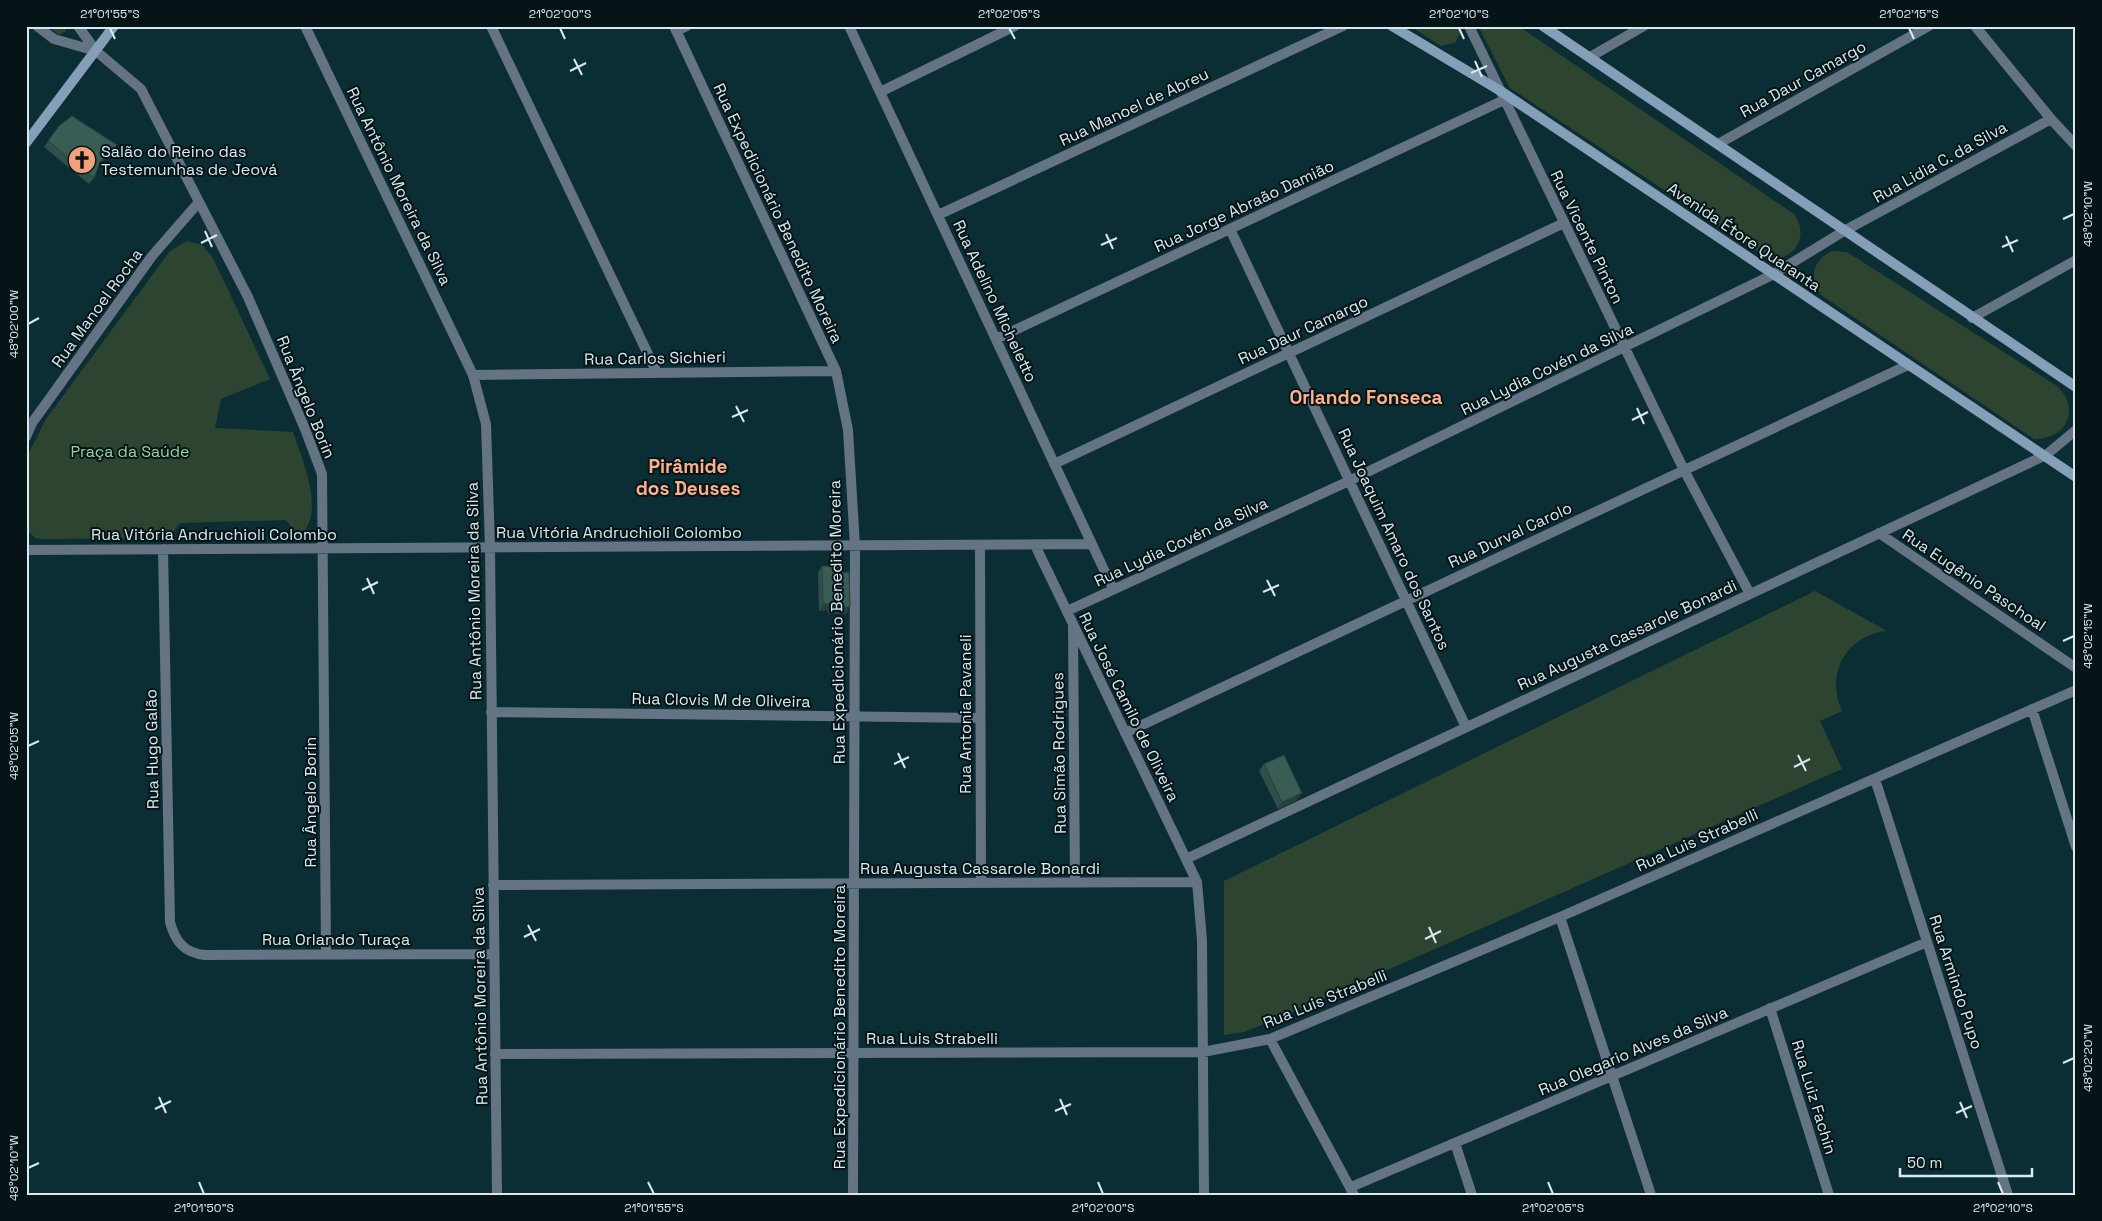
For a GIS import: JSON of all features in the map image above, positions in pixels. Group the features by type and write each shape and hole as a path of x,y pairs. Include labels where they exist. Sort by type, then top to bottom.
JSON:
{"street":[{"path":"37,26 54,39 96,51"},
{"path":"78,26 96,51"},
{"path":"26,143 114,26"},
{"name":"Rua Antônio Moreira da Silva","path":"305,26 473,375 486,424 490,547 497,1195"},
{"path":"491,26 657,373"},
{"path":"675,29 687,26"},
{"name":"Rua Adelino Micheletto","path":"849,26 1113,589"},
{"path":"880,92 1015,26"},
{"name":"Rua Manoel de Abreu","path":"938,215 1343,26"},
{"name":"Avenida Étore Quaranta","path":"1392,26 1502,95 2046,455 2076,477"},
{"name":"Rua Vicente Pinton","path":"1469,26 1684,470 1750,594"},
{"path":"1543,26 2076,387"},
{"path":"1590,57 1644,26"},
{"name":"Rua Daur Camargo","path":"1718,144 1929,26"},
{"path":"1975,26 2051,119 2076,146"},
{"name":"Rua Expedicionário Benedito Moreira","path":"675,29 836,371 848,430 855,546 853,1195"},
{"name":"Rua Ângelo Borin","path":"96,51 141,89 248,297 306,429 322,474 326,953"},
{"name":"Rua Jorge Abraão Damião","path":"996,339 1230,229 1502,95"},
{"name":"Rua Lidia C. da Silva","path":"1844,231 2051,119"},
{"name":"Rua Manoel Rocha","path":"26,437 32,423 123,295 152,256 199,202"},
{"name":"Rua Daur Camargo","path":"1054,464 1564,223"},
{"name":"Rua Joaquim Amaro dos Santos","path":"1230,229 1466,727"},
{"name":"Rua Lydia Covén da Silva","path":"1067,611 1349,481 1624,348 1772,275 1844,231"},
{"path":"1972,318 2076,260"},
{"name":"Rua Durval Carolo","path":"1125,733 1908,365"},
{"name":"Rua Carlos Sichieri","path":"473,375 836,371"},
{"name":"Rua Augusta Cassarole Bonardi","path":"1186,859 2046,455 2076,430"},
{"name":"Rua Eugênio Paschoal","path":"1879,533 2076,668"},
{"name":"Rua Vitória Andruchioli Colombo","path":"26,550 1092,544"},
{"name":"Rua Antonia Pavaneli","path":"980,545 980,883"},
{"name":"Rua José Camilo de Oliveira","path":"1035,545 1197,882"},
{"name":"Rua Hugo Galão","path":"163,549 170,922 172,932 181,946"},
{"name":"Rua Simão Rodrigues","path":"1073,623 1076,882"},
{"name":"Rua Luis Strabelli","path":"496,1054 1203,1052 1270,1040 1560,916 2076,690"},
{"path":"2032,709 2076,847"},
{"name":"Rua Clovis M de Oliveira","path":"491,712 980,718"},
{"name":"Rua Armindo Pupo","path":"1875,779 2008,1195"},
{"path":"1197,882 1202,940 1204,1195"},
{"name":"Rua Augusta Cassarole Bonardi","path":"494,885 1197,882"},
{"path":"1560,916 1651,1195"},
{"name":"Rua Olegario Alves da Silva","path":"1352,1191 1455,1143 1927,942"},
{"name":"Rua Orlando Turaça","path":"181,946 188,951 205,955 326,953 494,954"},
{"name":"Rua Luiz Fachin","path":"1770,1008 1829,1195"},
{"path":"1270,1040 1352,1191"},
{"path":"1455,1143 1472,1195"}],"green space":[{"path":"48,26 65,26 66,31 59,35"},
{"path":"1410,26 1459,26 1460,33 1455,43 1441,46"},
{"path":"1478,26 1518,26 1794,214 1799,222 1800,231 1800,239 1797,246 1785,256 1767,258 1510,88"},
{"name":"Praça da Saúde","path":"187,241 202,245 213,258 270,379 221,399 215,428 293,432 310,486 311,515 307,527 299,536 286,520 180,523 168,538 35,538 26,529 26,459 46,419 170,251"},
{"path":"1833,251 1847,252 2057,386 2068,404 2069,413 2067,421 2062,428 2055,434 2045,438 2034,439 1821,295 1815,282 1815,270 1821,259"},
{"path":"1815,591 1887,631 1873,634 1860,640 1850,648 1838,670 1836,683 1837,697 1842,711 1820,721 1842,769 1272,1021 1244,1032 1224,1035 1224,881"}],"building":[{"name":"Salão do Reino das Testemunhas de Jeová","path":"72,116 117,145 100,162 94,178 48,141 59,126"},
{"path":"822,566 840,566 840,573 849,572 850,607 833,607 833,604 823,604"},
{"path":"1284,755 1302,793 1282,802 1264,764"}],"place":[{"name":"Salão do Reino das Testemunhas de Jeová","path":"82,160"}],"district":[{"name":"Orlando Fonseca","path":"1366,397"},
{"name":"Pirâmide dos Deuses","path":"688,477"}]}
